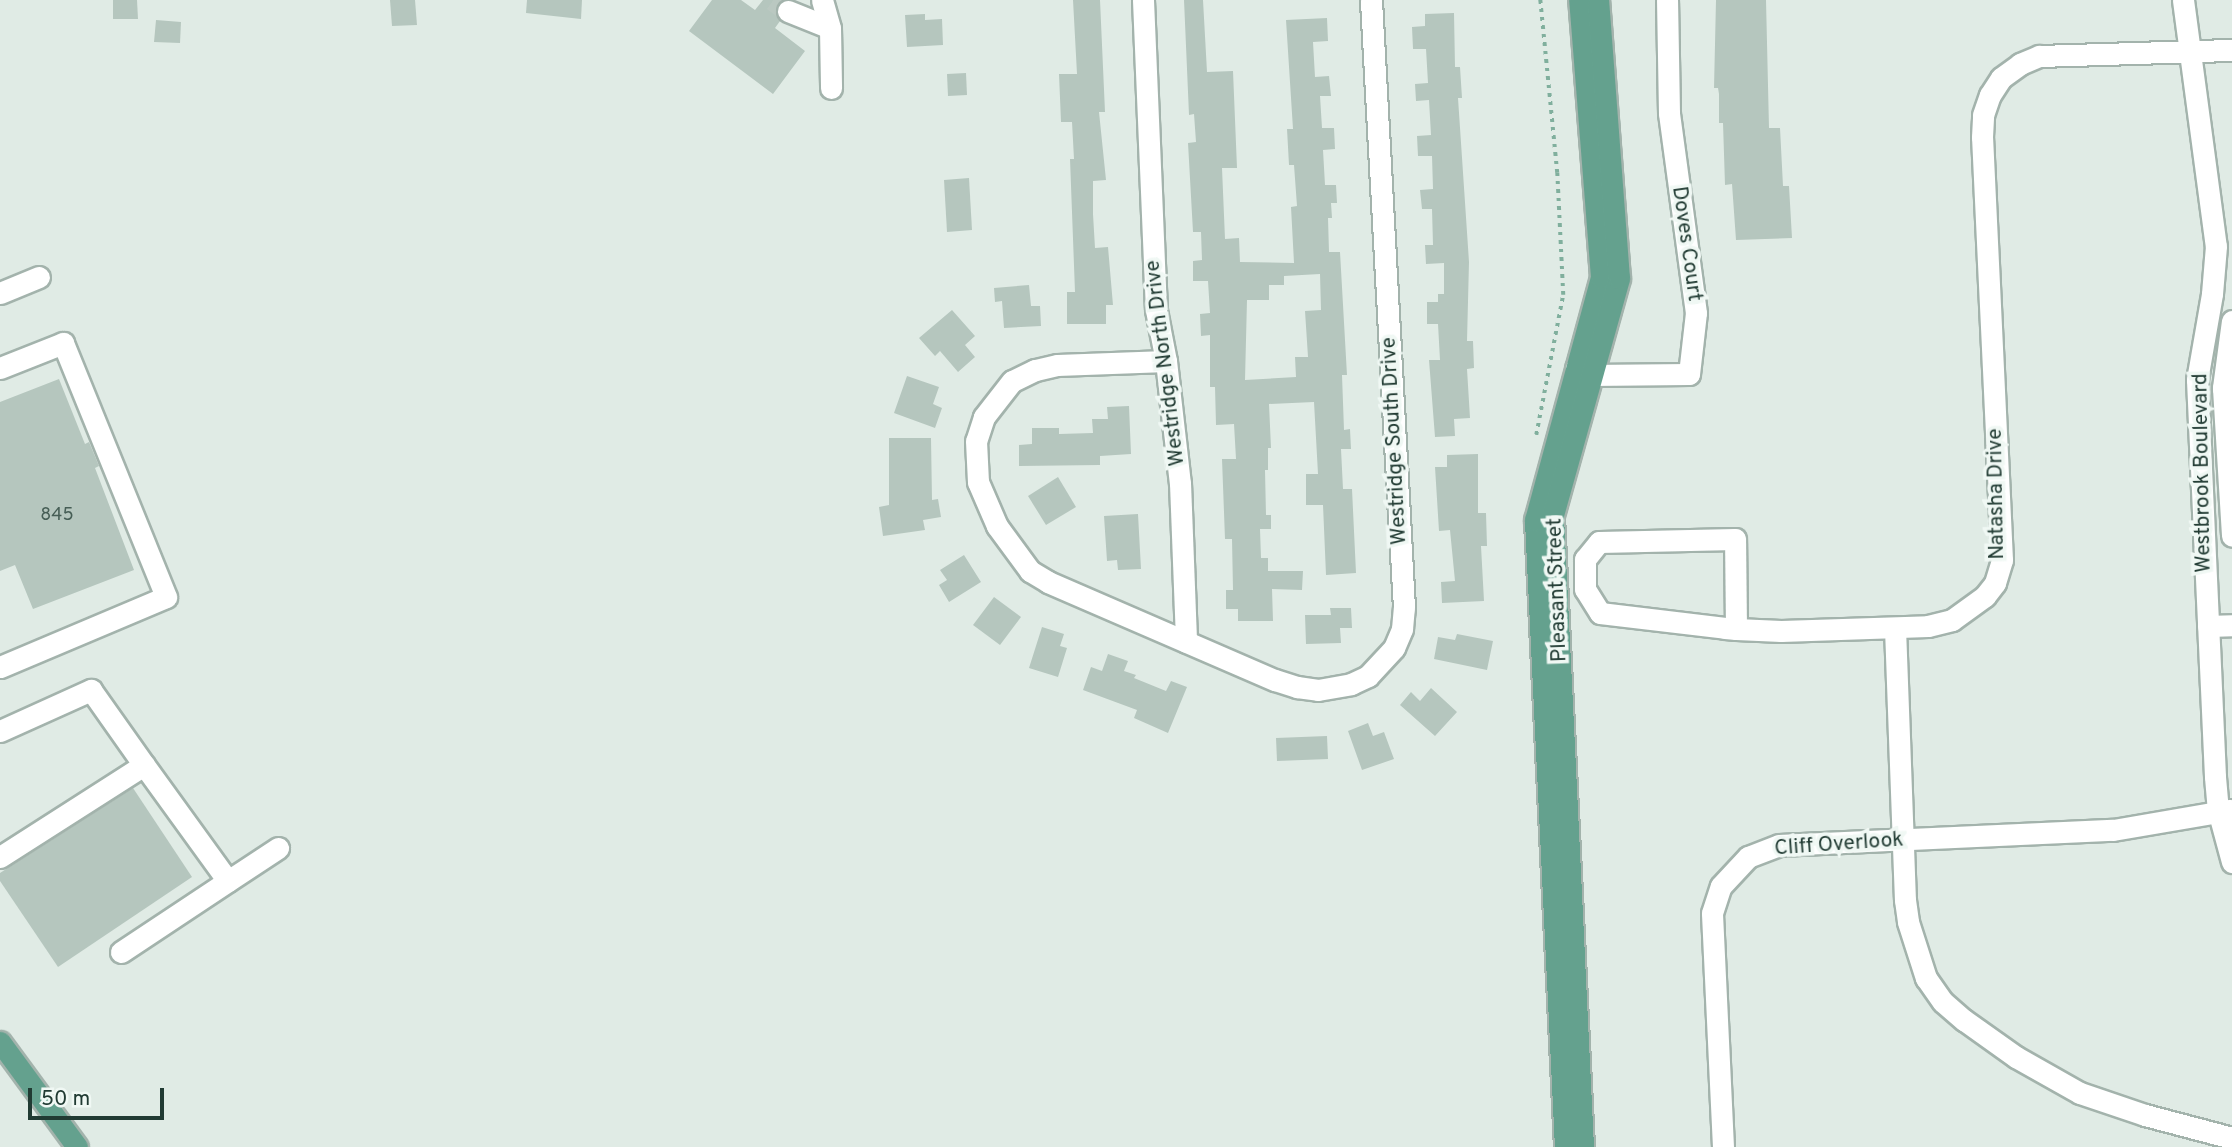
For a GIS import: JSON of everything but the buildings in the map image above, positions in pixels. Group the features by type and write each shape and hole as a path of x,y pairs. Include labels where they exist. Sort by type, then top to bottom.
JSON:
{"main road":[{"name":"Pleasant Street","path":"1579,0 1601,277 1553,515 1583,1147"},
{"name":"Pleasant Street","path":"1565,1147 1535,520 1583,372 1619,278 1598,0"},
{"path":"0,1042 77,1147"}],"street":[{"path":"822,0 830,28 831,88"},
{"name":"Westridge North Drive","path":"1143,0 1156,310 1166,361 1180,483 1186,642"},
{"name":"Westridge South Drive","path":"1166,361 1057,365 1035,370 1012,381 984,417 976,441 978,482 997,526 1030,571 1048,582 1275,680 1318,690 1351,684 1368,676 1394,648 1402,629 1404,608 1371,0"},
{"name":"Doves Court","path":"1583,372 1689,374 1696,313 1669,113 1667,0"},
{"name":"Westbrook Boulevard","path":"2183,0 2224,244 2197,380 2208,626 2232,862"},
{"path":"788,11 830,28"},
{"name":"Natasha Drive","path":"1736,629 1735,539 1599,542 1585,559 1585,589 1600,613 1736,629 1781,631 1928,626 1952,620 1969,610 1995,583 2002,560 1982,137 1983,115 1990,95 2001,78 2020,64 2039,56 2232,50"},
{"path":"0,293 39,278"},
{"name":"Westbrook Boulevard","path":"2232,321 2223,388 2229,432 2232,536"},
{"path":"0,368 63,343 166,597 0,667"},
{"path":"2199,431 2229,432"},
{"path":"2208,626 2232,625"},
{"path":"1895,628 1900,840 1909,922 1926,978 1943,1002 2016,1057 2080,1093 2132,1111 2232,1138"},
{"path":"0,731 91,690 228,881"},
{"path":"0,857 144,765"},
{"name":"Cliff Overlook","path":"1723,1147 1712,913 1721,886 1748,857 1779,845 2113,830 2225,810"},
{"path":"121,952 278,848"}],"tunnel":[{"path":"773,0 788,11"}]}
